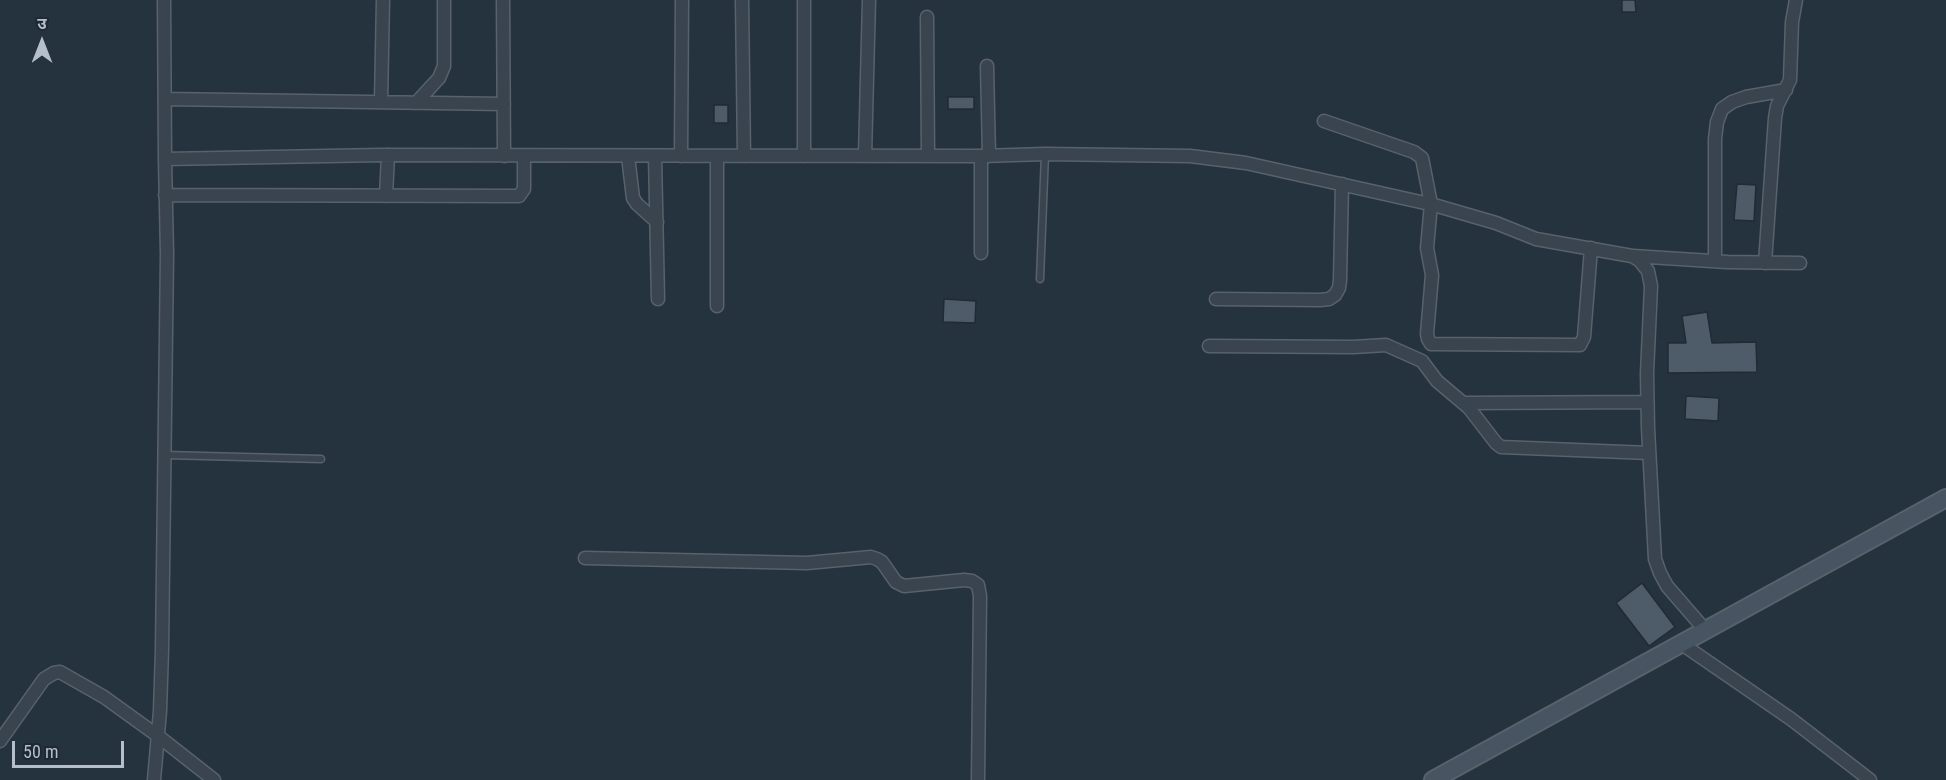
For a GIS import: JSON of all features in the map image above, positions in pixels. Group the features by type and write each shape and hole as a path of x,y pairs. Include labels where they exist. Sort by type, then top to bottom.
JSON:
{"street":[{"path":"154,780 158,736 167,254 164,0"},
{"path":"381,102 383,0"},
{"path":"416,103 438,78 444,66 444,0"},
{"path":"502,0 504,156"},
{"path":"681,156 682,0"},
{"path":"742,0 744,156"},
{"path":"804,0 804,156"},
{"path":"865,156 869,0"},
{"path":"1765,262 1775,118 1777,106 1790,80 1792,22 1796,0"},
{"path":"927,17 928,156"},
{"path":"981,253 987,66"},
{"path":"1715,261 1717,122 1722,109 1746,97 1786,90"},
{"path":"165,99 504,104"},
{"path":"1324,121 1419,155 1425,164 1431,204 1427,248 1432,275 1428,334 1431,344 1580,345 1584,337 1591,248"},
{"path":"165,159 388,155 985,156 1045,154 1190,156 1218,158 1431,204 1496,223 1536,239 1632,256 1800,263"},
{"path":"386,196 388,155"},
{"path":"165,195 519,196 524,189 524,156"},
{"path":"628,156 633,198 636,204 657,222"},
{"path":"655,156 658,299"},
{"path":"717,156 717,306"},
{"path":"1216,299 1320,300 1329,299 1335,295 1340,280 1342,184"},
{"path":"1632,256 1640,261 1648,271 1651,286 1647,402 1653,536 1657,566 1667,586 1706,631"},
{"path":"1209,346 1353,347 1386,345 1422,361 1437,381 1465,403 1501,447 1649,453"},
{"path":"1465,403 1647,402"},
{"path":"1433,780 1946,498"},
{"path":"585,558 807,563 871,558 882,562 896,582 904,586 972,581 978,585 980,591 978,780"},
{"path":"1682,644 1791,719 1870,780"},
{"path":"0,741 44,679 60,672 104,697 214,780"}],"lane":[{"path":"1040,279 1045,154"},
{"path":"164,455 321,459"}],"building":[{"path":"1622,0 1635,0 1636,12 1622,12"},
{"path":"948,97 974,97 974,109 948,109"},
{"path":"714,105 728,105 728,123 714,123"},
{"path":"1737,184 1756,185 1754,221 1734,220"},
{"path":"944,299 976,301 975,323 943,322"},
{"path":"1707,312 1712,343 1756,342 1757,372 1668,373 1668,343 1686,343 1682,316"},
{"path":"1686,396 1719,398 1718,421 1685,419"},
{"path":"1642,583 1675,627 1649,646 1616,603"}]}
